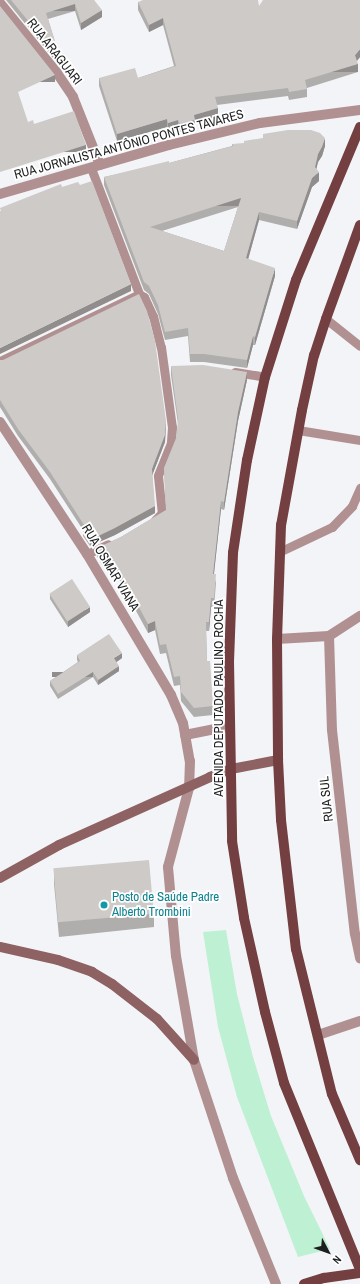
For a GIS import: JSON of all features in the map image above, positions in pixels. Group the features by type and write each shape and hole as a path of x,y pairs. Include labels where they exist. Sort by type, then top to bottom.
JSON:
{"main road":[{"name":"AVENIDA DEPUTADO PAULINO ROCHA","path":"360,127 296,280 265,377 247,460 233,553 229,661 232,841 244,918 265,1012 284,1083 360,1269"},
{"path":"360,225 314,355 298,430 281,525 276,639 278,760 282,827 296,949 332,1094 360,1160"},
{"path":"0,878 59,845 231,769 278,760"},
{"path":"0,946 58,960 92,972 112,984 148,1011 194,1060"},
{"path":"304,1284 324,1278 360,1273"}],"street":[{"name":"RUA ARAGUARI","path":"0,3 57,72 72,97 95,166"},
{"name":"RUA JORNALISTA ANTÔNIO PONTES TAVARES","path":"0,194 169,145 260,123 360,110"},
{"name":"RUA OSMAR VIANA","path":"0,422 88,554 171,695 183,723 190,761 189,788"},
{"path":"276,639 329,636 360,616"},
{"name":"RUA SUL","path":"329,636 332,730 360,958"},
{"path":"185,735 230,726"},
{"path":"189,788 168,867 176,956 194,1060 233,1178 276,1284"},
{"path":"318,1035 360,1021"}],"lane":[{"path":"95,166 139,294 144,297 153,316 161,347 172,427 171,443 158,476 162,514 145,526"},
{"path":"0,361 139,294"},
{"path":"326,319 360,346"},
{"path":"164,369 176,368"},
{"path":"225,371 265,377"},
{"path":"298,430 360,440"},
{"path":"279,552 332,527 352,506 360,488"},
{"path":"88,554 118,540"}],"green space":[{"path":"226,930 237,994 253,1057 271,1116 304,1196 330,1249 298,1257 237,1097 218,1027 203,932"}],"building":[{"path":"11,0 94,0 102,10 81,23 75,4 46,13 61,61"},
{"path":"143,0 258,0 259,6 263,0 360,0 360,49 355,55 358,64 305,80 307,89 289,92 288,88 215,97 218,108 194,115 195,120 180,124 178,120 168,123 167,119 117,134 99,78 135,68 138,78 176,66 163,18 149,25 138,2"},
{"path":"0,6 55,75 18,92 28,122 33,120 34,124 74,111 86,145 0,172"},
{"path":"288,130 311,130 320,133 325,138 318,154 315,167 319,172 312,178 297,221 259,212 246,258 275,268 255,337 253,336 247,360 204,354 190,354 188,328 165,332 158,305 149,286 144,282 104,177 169,161 169,163 233,146 232,144 244,143 244,141 263,138 263,134","holes":["241,198 224,251 150,227"]},
{"path":"92,181 131,284 0,348 0,208 61,184 62,187 78,182 80,185"},
{"path":"139,294 147,311 155,341 166,421 165,435 152,469 155,506 90,540 83,530 86,528 50,472 18,429 0,400 0,360 3,360"},
{"path":"203,365 247,372 238,412 224,502 221,501 213,574 216,574 214,598 211,598 209,622 206,622 207,661 210,661 213,706 194,708 181,692 180,676 174,677 166,644 160,645 155,621 148,624 109,552 102,556 97,548 121,537 166,510 164,468 177,436 178,419 171,366"},
{"path":"72,579 90,607 67,621 49,594"},
{"path":"109,634 122,653 114,658 119,666 98,680 93,672 58,694 50,681 80,661 77,655"},
{"name":"Posto de Saúde Padre Alberto Trombini","path":"149,860 154,914 58,922 53,868"}],"place":[{"name":"Posto de Saúde Padre Alberto Trombini","path":"104,905"}]}
